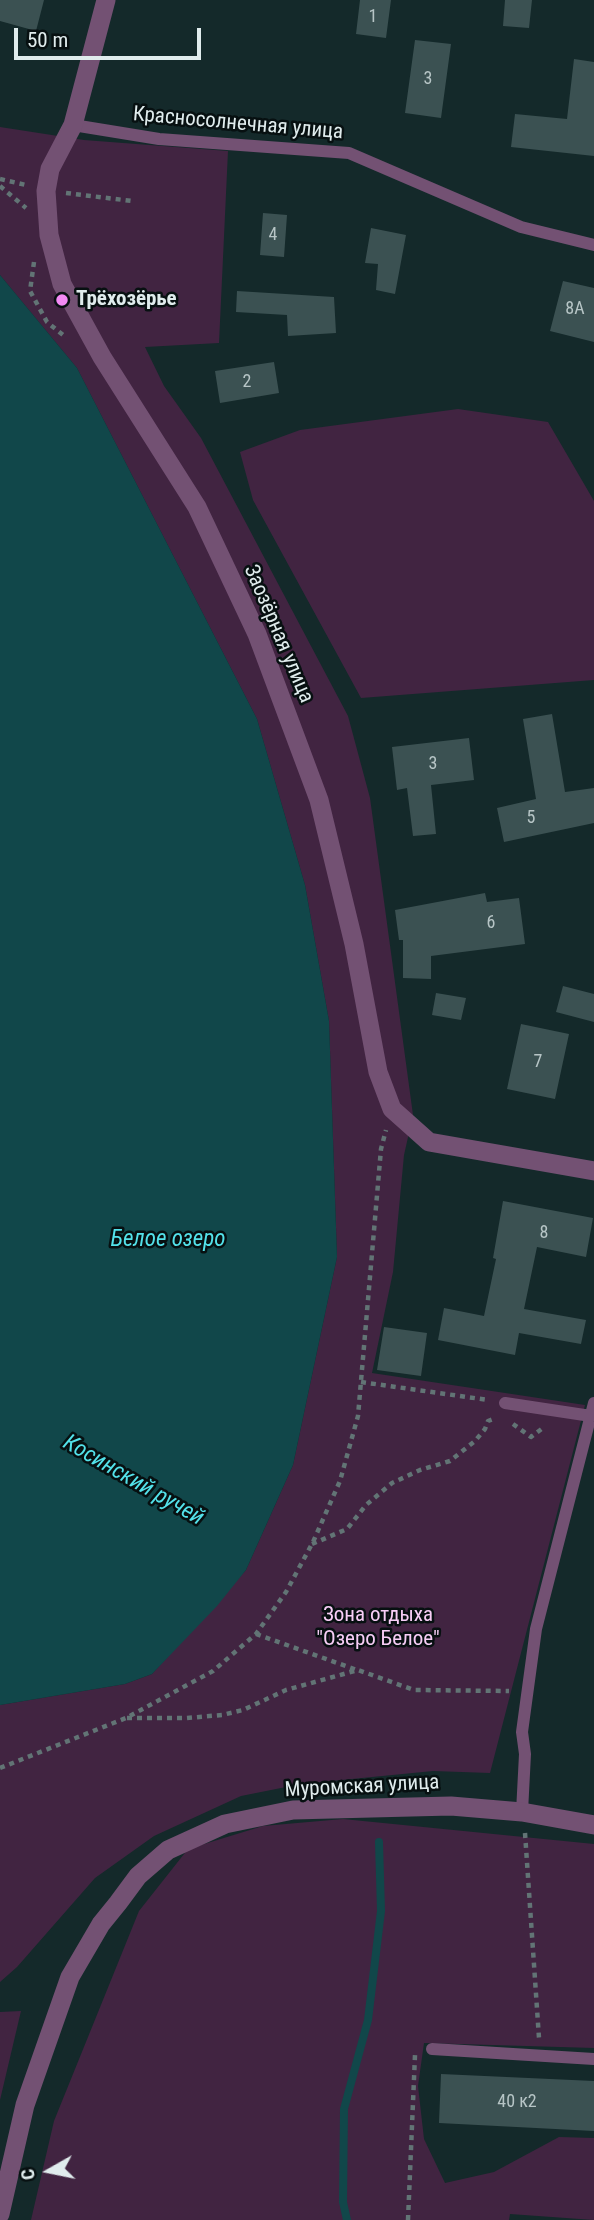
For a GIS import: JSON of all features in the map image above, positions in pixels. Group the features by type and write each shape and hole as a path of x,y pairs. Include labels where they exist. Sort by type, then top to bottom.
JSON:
{"street":[{"name":"Заозёрная улица","path":"106,0 73,125 50,169 46,191 49,234 62,284 102,357 197,507 257,634 319,800 354,944 378,1072 392,1109 429,1142 594,1171"},
{"name":"Муромская улица","path":"1,2207 25,2105 70,1978 118,1902 138,1876 168,1850 225,1824 293,1810 451,1806 522,1812 594,1825"}],"lane":[{"name":"Красносолнечная улица","path":"73,125 159,139 349,153 521,227 594,245"},
{"path":"505,1403 562,1412 592,1410 536,1629 522,1732 525,1754 522,1812"},
{"path":"432,2049 594,2059"}],"path":[{"path":"46,191 132,201"},
{"path":"0,1768 126,1718 213,1671 256,1633 286,1592 312,1544 340,1481 358,1416 381,1149 392,1109"},
{"path":"361,1382 505,1403"},
{"path":"312,1544 348,1529 366,1505 392,1483 420,1470 450,1461 475,1441 488,1421 503,1418 531,1437 562,1412"},
{"path":"256,1633 414,1690 527,1691"},
{"path":"126,1718 222,1715 243,1710 286,1690 358,1670"},
{"path":"522,1812 540,2056"},
{"path":"408,2220 415,2050 432,2049"}],"green space":[{"name":"Зона отдыха \"Озеро Белое\"","path":"0,127 84,140 228,151 219,343 145,347 164,386 201,438 348,716 370,798 413,1115 404,1155 393,1272 372,1373 585,1405 490,1773 433,1771 301,1784 241,1796 154,1836 95,1878 17,1967 0,1982 0,1705 125,1684 152,1674 246,1570 293,1465 337,1257 329,1021 305,885 257,719 77,368 0,275"},
{"path":"458,409 548,422 594,501 594,680 361,698 253,500 240,452 300,430"},
{"path":"343,1819 594,1844 594,2048 424,2043 418,2086 424,2139 445,2183 494,2172 559,2137 594,2138 594,2220 510,2214 509,2220 31,2220 54,2121 139,1911 188,1849 263,1826"},
{"path":"21,2011 0,2100 0,2012"}],"water":[{"name":"Белое озеро","path":"0,275 77,368 257,719 305,885 329,1021 337,1257 293,1465 246,1570 217,1606 152,1674 125,1684 0,1705"}],"building":[{"path":"0,0 44,0 36,31 0,21"},
{"path":"360,0 391,0 386,38 356,34"},
{"path":"505,0 532,0 529,28 503,26"},
{"path":"415,40 451,44 441,118 405,113"},
{"path":"574,59 594,62 594,156 511,147 515,114 567,119"},
{"path":"263,213 287,215 284,257 260,255"},
{"path":"371,228 406,235 395,294 376,290 378,264 365,263"},
{"path":"563,281 594,288 594,342 550,331"},
{"path":"237,291 334,297 336,333 288,336 287,315 236,312"},
{"path":"274,362 279,393 220,403 215,371"},
{"path":"552,714 565,792 594,788 594,823 504,842 497,808 536,799 523,719"},
{"path":"469,738 474,780 431,785 436,834 413,836 407,788 397,790 392,747"},
{"path":"485,893 487,902 519,898 525,944 431,956 431,979 403,978 403,940 399,940 395,910"},
{"path":"563,986 594,994 594,1022 556,1012"},
{"path":"436,993 466,998 461,1020 432,1015"},
{"path":"521,1024 569,1034 555,1099 507,1089"},
{"path":"503,1201 593,1218 586,1257 537,1247 524,1309 586,1320 581,1344 519,1333 515,1355 438,1340 444,1308 484,1316 496,1259 493,1258"},
{"path":"384,1327 427,1333 421,1376 377,1370"},
{"path":"441,2074 594,2081 594,2131 439,2123"}],"waterway":[{"name":"Косинский ручей","path":"347,2220 343,2202 344,2109 368,2020 381,1911 379,1842"}],"place":[{"name":"Трёхозёрье","path":"62,300"}]}
